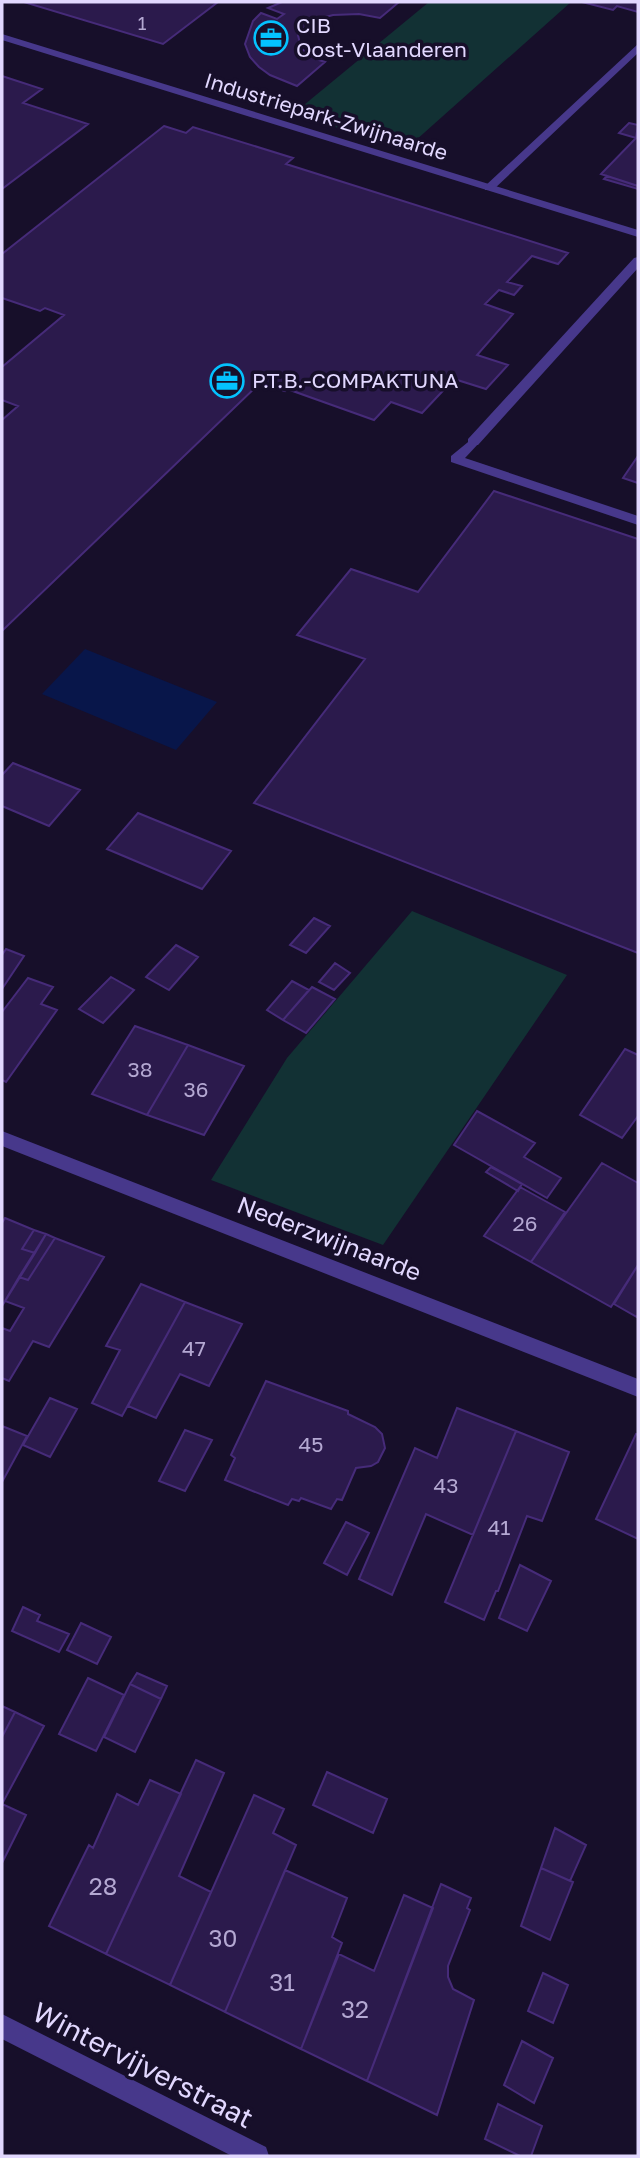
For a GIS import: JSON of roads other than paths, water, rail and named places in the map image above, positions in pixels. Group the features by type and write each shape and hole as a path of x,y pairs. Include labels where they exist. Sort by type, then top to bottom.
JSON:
{"street":[{"name":"Industriepark-Zwijnaarde","path":"2,37 638,234"},
{"path":"489,188 638,47"},
{"path":"638,261 456,459 638,521"},
{"name":"Nederzwijnaarde","path":"2,1138 638,1388"},
{"name":"Wintervijverstraat","path":"2,2026 257,2156"}],"place":[{"name":"CIB Oost-Vlaanderen","path":"271,38"},
{"name":"P.T.B.-COMPAKTUNA","path":"227,381"}]}
